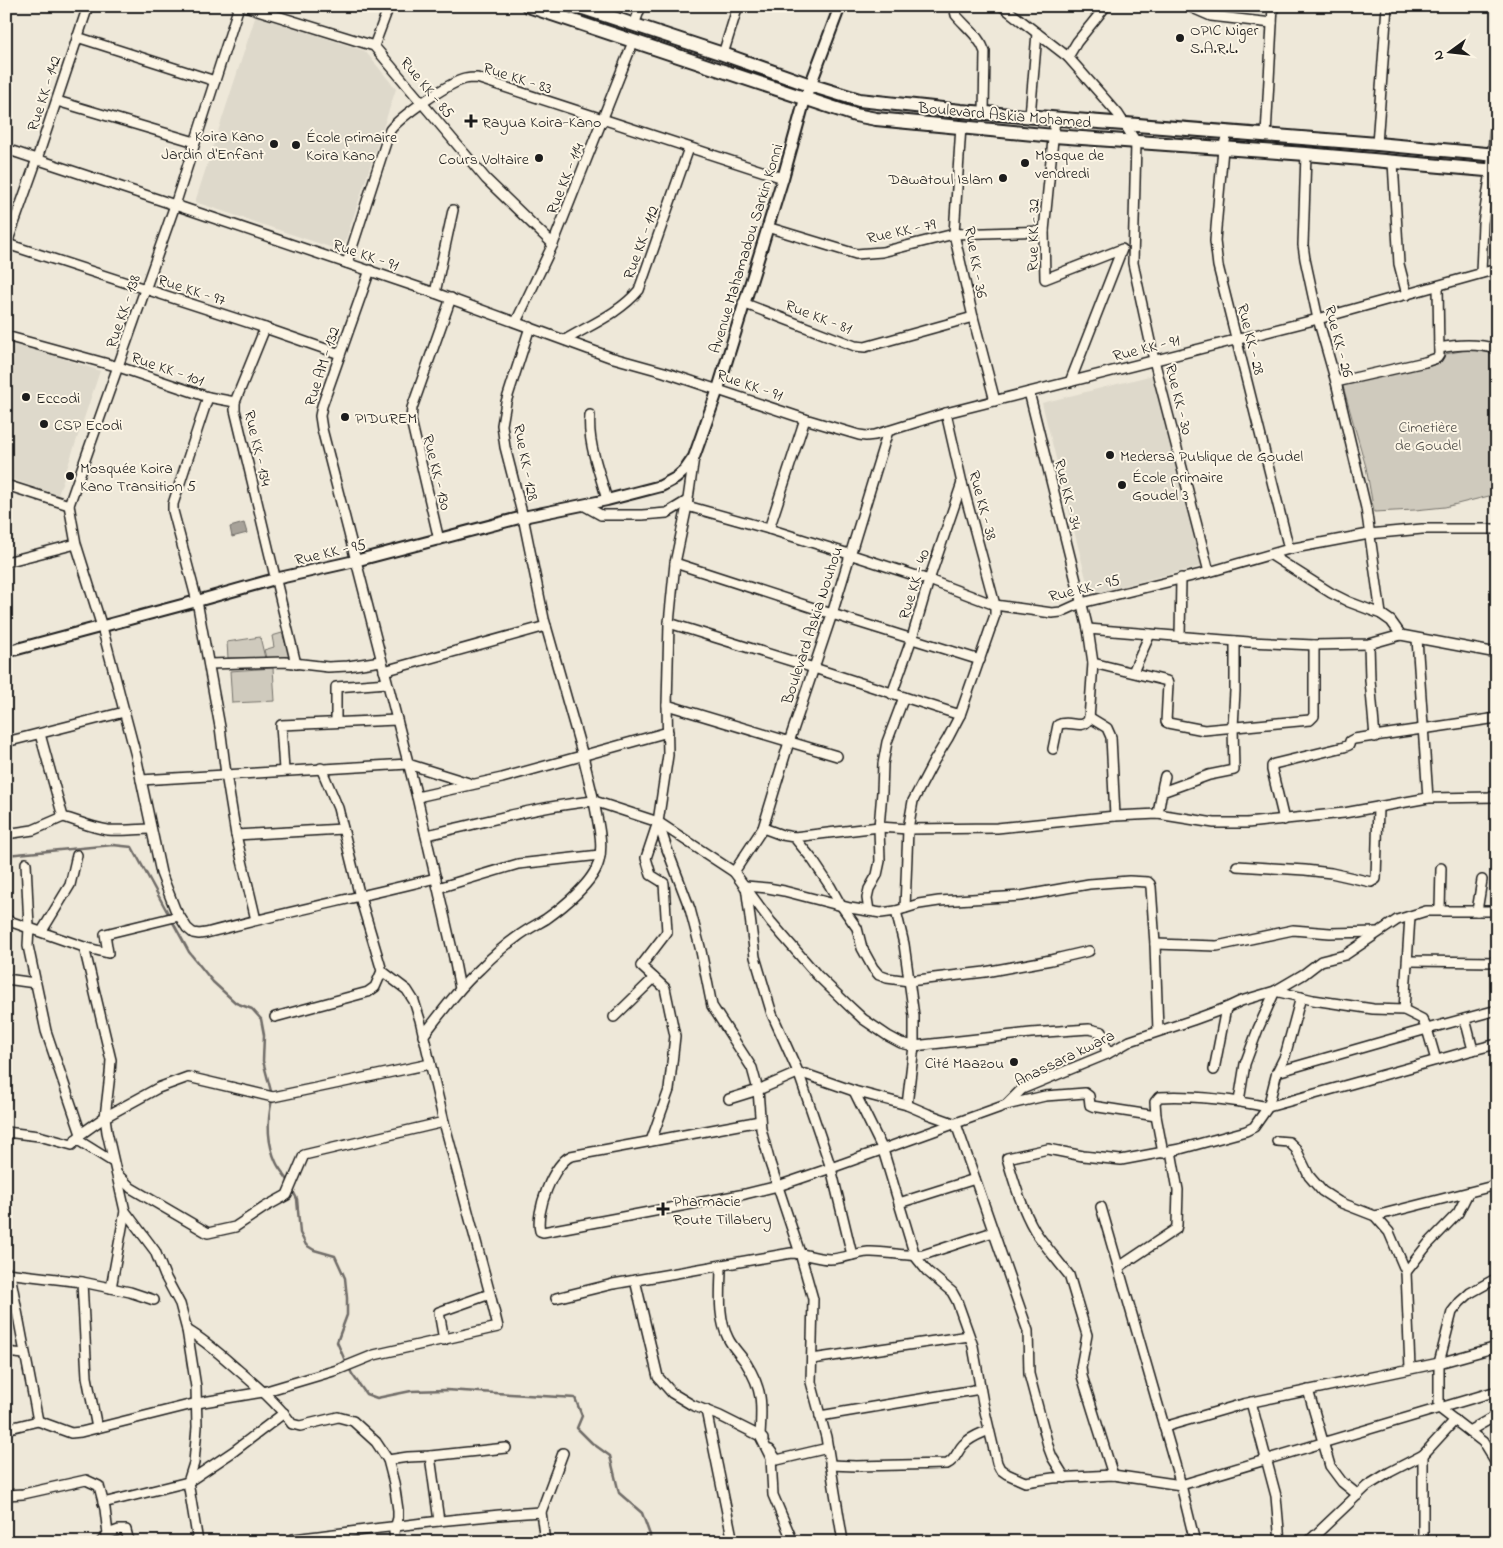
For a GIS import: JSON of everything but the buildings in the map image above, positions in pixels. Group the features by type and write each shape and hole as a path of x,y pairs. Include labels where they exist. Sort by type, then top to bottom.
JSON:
{"main road":[{"name":"Boulevard Askia Mohamed","path":"528,6 805,100 855,115 1054,136 1306,154 1494,171"},
{"name":"Boulevard Askia Mohamed","path":"578,6 859,100 1494,155"}],"street":[{"name":"Rue KK - 142","path":"7,245 88,6"},
{"name":"Rue KK - 138","path":"69,505 176,205 239,6"},
{"path":"245,6 374,46 389,6"},
{"path":"634,25 641,6"},
{"path":"723,54 738,6"},
{"name":"Avenue Mahamadou Sarkin Konni","path":"662,486 686,470 694,457 718,389 805,100 840,6"},
{"path":"956,6 956,15 977,37 983,45 985,52 984,112"},
{"path":"1002,6 1068,58 1118,114 1136,142"},
{"path":"1068,58 1077,42 1106,6"},
{"path":"1188,6 1211,16 1272,23"},
{"path":"1266,135 1273,6"},
{"path":"1376,144 1386,6"},
{"path":"1030,116 1037,33"},
{"path":"77,37 215,81"},
{"name":"Rue KK - 114","path":"516,322 554,244 633,42"},
{"name":"Rue KK - 85","path":"374,46 486,179 554,244"},
{"name":"Rue KK - 83","path":"347,263 390,130 396,122 422,104 458,81 467,78 477,78 782,178"},
{"path":"57,101 195,142"},
{"path":"1481,273 1483,223 1494,171 1497,108"},
{"name":"Rue KK - 32","path":"1055,118 1044,231 1044,279 1122,249 1070,382"},
{"name":"Rue KK - 36","path":"961,126 954,234 972,317 995,401"},
{"name":"Rue KK - 28","path":"1227,133 1223,149 1216,228 1218,266 1289,549"},
{"name":"Rue KK - 30","path":"1136,142 1133,263 1154,360 1209,572"},
{"name":"Rue KK - 112","path":"565,340 619,309 639,290 689,148"},
{"name":"Rue KK - 91","path":"6,149 370,270 610,357 718,389 805,419 866,436 946,413 1318,319 1497,269"},
{"name":"Rue KK - 26","path":"1306,154 1303,245 1305,259 1318,319 1336,382 1366,508 1381,614"},
{"path":"1393,162 1398,264 1407,295"},
{"path":"435,293 453,210"},
{"name":"Rue KK - 79","path":"767,227 856,254 882,252 954,234 1044,231"},
{"name":"Rue KK - 97","path":"7,245 340,354"},
{"name":"Rue AM - 132","path":"370,270 320,416 355,561 417,797 460,989"},
{"path":"1336,382 1437,358 1439,355 1438,286"},
{"name":"Rue KK - 130","path":"439,540 411,420 412,408 451,298"},
{"name":"Rue KK - 81","path":"743,303 855,346 865,347 972,317"},
{"name":"Rue KK - 128","path":"530,327 506,402 502,425 505,447 523,518 546,626 594,801 601,846 600,855"},
{"name":"Rue KK - 134","path":"265,328 235,402 236,417 296,664"},
{"name":"Rue KK - 101","path":"6,336 119,367 208,398 235,402"},
{"path":"1438,348 1477,344 1497,349"},
{"name":"Rue KK - 34","path":"1029,392 1088,629 1092,663 1089,717"},
{"path":"208,398 173,511 197,601 236,835 256,920"},
{"name":"Rue KK - 38","path":"946,413 962,483 995,605"},
{"path":"590,415 589,424 592,444 607,500"},
{"path":"769,529 805,419"},
{"name":"Boulevard Askia Nouhou","path":"734,872 763,828 789,742 832,614 888,431"},
{"path":"694,457 675,563 669,623 666,705 668,755 658,822 646,858 651,875 664,883 667,932 641,966 665,988 675,1036 669,1090 651,1141 760,1121"},
{"name":"Rue KK - 40","path":"892,694 962,483"},
{"path":"6,485 69,505 76,544 102,627 124,712 161,873 170,898 187,928 193,933 198,934 436,878"},
{"name":"Rue KK - 95","path":"6,652 275,579 662,486"},
{"path":"583,505 601,515 642,515 667,513 687,503"},
{"name":"Rue KK - 95","path":"687,503 929,580 995,605 1052,613 1061,612 1081,603 1209,572 1289,549 1369,534 1422,529 1497,529"},
{"path":"6,562 76,544"},
{"path":"1272,555 1331,593 1391,620 1401,635"},
{"path":"675,563 980,660"},
{"path":"1180,637 1181,578"},
{"path":"905,908 908,829 916,794 960,715 993,626 995,605"},
{"path":"669,623 960,715"},
{"path":"384,671 546,626"},
{"path":"1088,629 1235,641 1314,645 1369,644 1401,635 1497,653"},
{"path":"1133,672 1150,634"},
{"path":"1417,639 1428,798"},
{"path":"1162,792 1209,775 1234,770 1235,641"},
{"path":"1369,644 1375,737"},
{"path":"1092,663 1166,681 1168,684 1165,719 1168,723 1201,730 1310,720 1314,716 1314,645"},
{"path":"209,664 262,662 348,666 381,661"},
{"path":"336,722 336,687 387,683"},
{"path":"869,911 867,898 869,889 877,875 880,861 878,827 883,764 887,742 904,698"},
{"path":"666,705 837,756"},
{"path":"6,742 124,712"},
{"path":"1053,749 1058,724 1063,722 1083,725 1089,717 1107,728 1111,737 1115,816"},
{"path":"1284,820 1272,770 1274,764 1346,747 1354,739 1497,718"},
{"path":"284,770 281,724 397,720"},
{"path":"417,797 583,756 668,732"},
{"path":"40,734 63,817"},
{"path":"141,780 408,764 472,784"},
{"path":"6,1429 38,1421 72,1433 81,1432 197,1403 263,1392 337,1370 365,1358 498,1327 414,1002 407,990 382,970 360,897 334,796 321,768"},
{"path":"1158,814 1166,776"},
{"path":"763,828 794,837 878,827 908,829 997,828 1115,816 1158,814 1214,823 1247,823 1344,813 1428,798 1497,797"},
{"path":"426,835 573,803 594,801 658,822 734,872 772,922 817,975 863,1019 901,1043 914,1046 1031,1033 1089,1029 1102,1032 1107,1054"},
{"path":"1237,866 1332,873 1372,882 1376,879 1378,807"},
{"path":"6,834 33,830 63,817 108,830 151,829"},
{"path":"658,822 690,908 701,950 712,1006 752,1068 758,1090 760,1121 770,1163 813,1299 811,1382 828,1448 843,1542"},
{"path":"236,835 342,828"},
{"path":"794,837 830,886 857,928 862,948 879,975 909,981 986,972 1089,951"},
{"path":"42,931 70,885 77,855"},
{"path":"424,1036 460,989 479,970 514,939 545,919 584,885 596,870 600,855 518,864 438,888"},
{"path":"26,863 28,946 46,1031 78,1137 114,1167 131,1188 208,1233 235,1227 287,1195 304,1155 444,1122"},
{"path":"1440,910 1441,868"},
{"path":"1477,911 1482,880"},
{"path":"746,886 784,891 881,913 939,901 1021,896 1089,884 1129,881 1145,882 1150,884 1151,887 1158,1031"},
{"path":"746,886 755,957 772,1014 799,1074 831,1168 852,1255"},
{"path":"896,911 904,944 914,1016 914,1046 908,1105"},
{"name":"Anassara kwara","path":"651,1141 571,1156 564,1159 556,1170 541,1208 538,1218 540,1231 543,1232 745,1194 778,1186 1006,1105 1022,1089 1107,1054 1130,1041 1226,1008 1241,1001 1275,991 1304,974 1321,961 1345,955 1397,920 1426,911 1497,911"},
{"path":"6,920 84,947 108,953 105,934 179,916"},
{"path":"1404,1010 1410,916"},
{"path":"1155,944 1217,946 1293,930 1330,933 1378,932"},
{"path":"84,947 111,1060 105,1117 114,1167 125,1211 155,1251 164,1276 180,1304 187,1330 197,1403 198,1427 194,1463 188,1482 198,1542"},
{"path":"1408,961 1497,962"},
{"path":"275,1017 368,992 375,987 382,970"},
{"path":"614,1017 654,978"},
{"path":"6,979 36,983"},
{"path":"1239,1101 1245,1064 1275,991 1313,1000 1373,1009 1404,1010 1420,1017 1427,1029 1436,1060"},
{"path":"1113,1475 1081,1371 1087,1335 1072,1282 1069,1275 1032,1224 1016,1186 1007,1158 1048,1149 1116,1160 1167,1152 1246,1131 1254,1127 1268,1107 1277,1072 1285,1056 1301,997"},
{"path":"1214,1070 1226,1008"},
{"path":"1277,1072 1497,1010"},
{"path":"1465,1019 1473,1050"},
{"path":"1118,1267 1176,1229 1177,1225 1178,1190 1156,1116 1155,1102 1159,1097 1180,1096 1239,1101 1268,1107 1497,1044"},
{"path":"6,1132 39,1136 72,1145 78,1137 105,1117 158,1088 188,1077 273,1097 430,1064"},
{"path":"729,1099 758,1090 795,1074 806,1074 854,1091 908,1105 956,1124 1028,1331 1029,1374 1049,1449 1065,1478"},
{"path":"854,1091 883,1150 915,1256 933,1277 952,1292 957,1301 972,1346 997,1463 1000,1469 1007,1474 1025,1482 1053,1478 1113,1475 1181,1485 1497,1391"},
{"path":"1006,1105 1045,1096 1085,1093 1089,1096 1090,1106 1156,1116"},
{"path":"1277,1141 1289,1142 1296,1149 1309,1176 1322,1190 1339,1202 1375,1216 1389,1232 1406,1272 1410,1368"},
{"path":"899,1203 975,1179"},
{"path":"1375,1216 1497,1185"},
{"path":"1406,1272 1428,1244 1458,1213 1468,1193"},
{"path":"1101,1207 1181,1485 1193,1541"},
{"path":"111,1288 125,1211"},
{"path":"556,1298 635,1280 800,1253 832,1259 878,1252 922,1256 993,1232"},
{"path":"721,1266 722,1318 728,1338 757,1382 762,1407 760,1436 770,1458 773,1496 793,1542"},
{"path":"38,1421 8,1273 82,1282 130,1292 154,1300"},
{"path":"1439,1408 1439,1363 1452,1312 1470,1293 1497,1278"},
{"path":"635,1280 658,1377 672,1394 760,1436 777,1460 828,1448"},
{"path":"82,1282 87,1377 97,1428"},
{"path":"444,1340 440,1312 490,1294"},
{"path":"187,1330 203,1339 263,1392 292,1424 300,1426 338,1417 353,1421 376,1442 388,1460 394,1483 398,1510 398,1518 394,1526 395,1542"},
{"path":"812,1360 969,1336"},
{"path":"1164,1427 1250,1402 1439,1363 1497,1347"},
{"path":"6,1352 24,1354"},
{"path":"820,1416 980,1389"},
{"path":"1308,1390 1330,1466 1342,1482 1358,1495"},
{"path":"1250,1402 1276,1496 1280,1542"},
{"path":"1439,1408 1483,1442 1497,1464"},
{"path":"706,1410 733,1542"},
{"path":"103,1504 188,1482 234,1451 284,1413"},
{"path":"1469,1431 1497,1415"},
{"path":"1308,1542 1367,1486 1422,1455 1454,1420"},
{"path":"830,1465 947,1464 951,1462 962,1445 971,1438 989,1430"},
{"path":"388,1460 506,1448"},
{"path":"545,1542 541,1512 564,1453"},
{"path":"1422,1455 1423,1542"},
{"path":"430,1456 439,1521"},
{"path":"6,1495 23,1494 86,1480 99,1486 108,1534"},
{"path":"294,1542 293,1539 394,1526 541,1512"},
{"path":"1495,1542 1497,1529"},
{"path":"101,1542 108,1534 119,1530 126,1530 129,1542"}],"shaded area":[{"path":"1215,6 1265,6 1265,15 1223,9"},
{"name":"École primaire Koira Kano","path":"256,15 365,51 396,89 342,251 195,202"},
{"name":"CSP Ecodi","path":"6,339 100,371 58,495 6,477"},
{"name":"École primaire Goudel 3","path":"1153,375 1202,566 1090,594 1042,403"},
{"path":"244,523 247,533 232,537 230,527"}],"green space":[{"name":"Cimetière de Goudel","path":"1480,347 1497,351 1497,494 1445,507 1374,512 1366,467 1342,383 1442,361 1441,355"},
{"path":"282,633 290,657 266,658 264,650 274,647 272,636"},
{"path":"260,637 265,658 228,658 227,642"},
{"path":"273,668 275,701 232,703 230,671"}],"waterway":[{"path":"6,855 113,845 132,847 189,952 213,982 236,1003 252,1009 261,1019 264,1035 263,1061 272,1095"},
{"path":"272,1100 269,1116 269,1139 277,1165 289,1182"},
{"path":"292,1189 297,1199 300,1233 306,1245 314,1250 335,1256 345,1278 347,1315 337,1342 346,1363"},
{"path":"349,1368 366,1394 377,1398 411,1391 446,1390 575,1398 582,1416 577,1428 592,1443 610,1456 619,1493 642,1513 650,1535 650,1542"}],"place":[{"name":"OPIC Niger S.A.R.L.","path":"1180,38"},
{"name":"Rayua Koira-Kano","path":"471,121"},
{"name":"Koira Kano Jardin d'Enfant","path":"274,144"},
{"name":"École primaire Koira Kano","path":"296,145"},
{"name":"Cours Voltaire","path":"539,158"},
{"name":"Mosque de vendredi","path":"1025,163"},
{"name":"Dawatoul Islam","path":"1003,178"},
{"name":"Eccodi","path":"26,397"},
{"name":"PIDUREM","path":"345,417"},
{"name":"CSP Ecodi","path":"44,424"},
{"name":"Medersa Publique de Goudel","path":"1110,455"},
{"name":"Mosquée Koira Kano Transition 5","path":"70,476"},
{"name":"École primaire Goudel 3","path":"1122,485"},
{"name":"Cité Maazou","path":"1014,1062"},
{"name":"Pharmacie Route Tillabery","path":"663,1209"}]}
